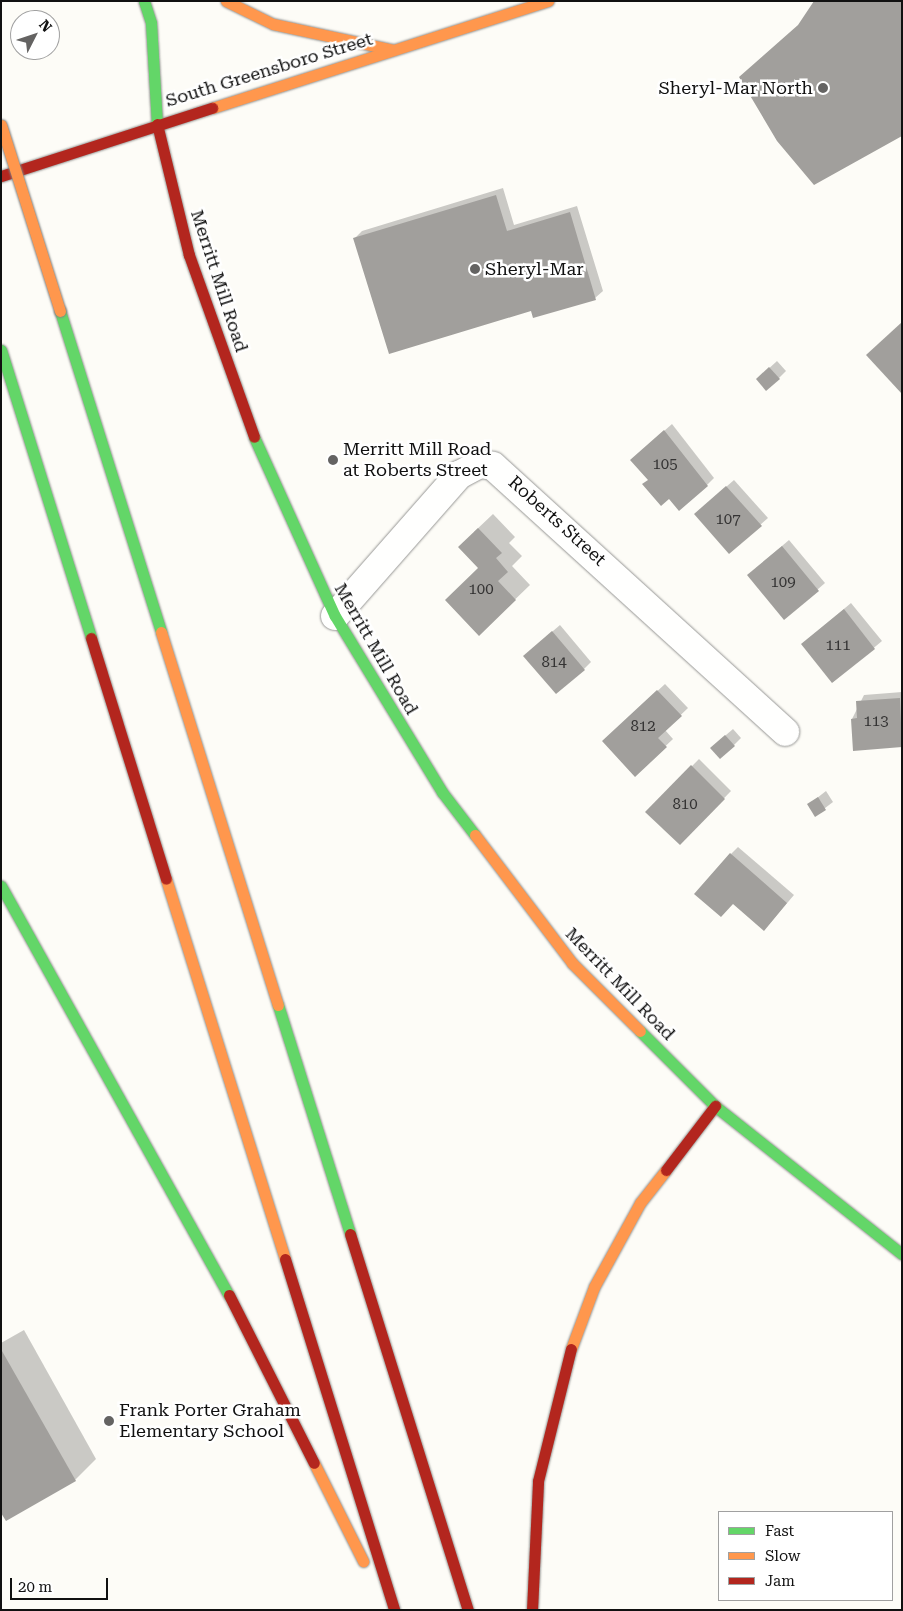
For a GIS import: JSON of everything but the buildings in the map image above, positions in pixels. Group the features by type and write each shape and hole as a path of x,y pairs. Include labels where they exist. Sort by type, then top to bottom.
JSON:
{"main road":[{"name":"Merritt Mill Road","path":"144,1 151,23 157,124 189,254 248,424 335,616 442,792 500,872 572,964 715,1106 902,1254"},
{"path":"226,1 273,24 393,50"},
{"name":"South Greensboro Street","path":"1,176 157,124 548,1"},
{"path":"1,126 468,1610"},
{"path":"1,350 394,1610"},
{"path":"1,886 248,1329 387,1610"},
{"path":"532,1610 538,1480 571,1350 594,1287 640,1203 715,1106"}],"street":[{"name":"Roberts Street","path":"335,616 459,475 480,464 493,466 785,732"}],"traffic: fast":[{"path":"144,1 151,23 157,124"},
{"path":"60,311 161,632"},
{"path":"1,350 91,638"},
{"path":"254,437 335,616 442,792 475,835"},
{"path":"1,886 229,1295"},
{"path":"278,1005 350,1234"},
{"path":"640,1031 715,1106 902,1254"}],"traffic: slow":[{"path":"226,1 273,24 393,50"},
{"path":"212,108 548,1"},
{"path":"1,125 60,311"},
{"path":"161,632 278,1005"},
{"path":"475,835 572,963 640,1031"},
{"path":"166,879 285,1259"},
{"path":"571,1349 594,1287 640,1203 666,1170"},
{"path":"314,1463 363,1561"}],"traffic: jam":[{"path":"1,176 212,108"},
{"path":"157,124 189,255 254,437"},
{"path":"91,638 166,879"},
{"path":"666,1170 715,1106"},
{"path":"350,1234 468,1610"},
{"path":"285,1259 394,1610"},
{"path":"229,1295 314,1463"},
{"path":"532,1610 538,1481 571,1349"}],"place":[{"name":"Sheryl-Mar North","path":"823,88"},
{"name":"Sheryl-Mar","path":"475,269"},
{"name":"Merritt Mill Road at Roberts Street","path":"333,460"},
{"name":"Frank Porter Graham Elementary School","path":"109,1421"}]}
